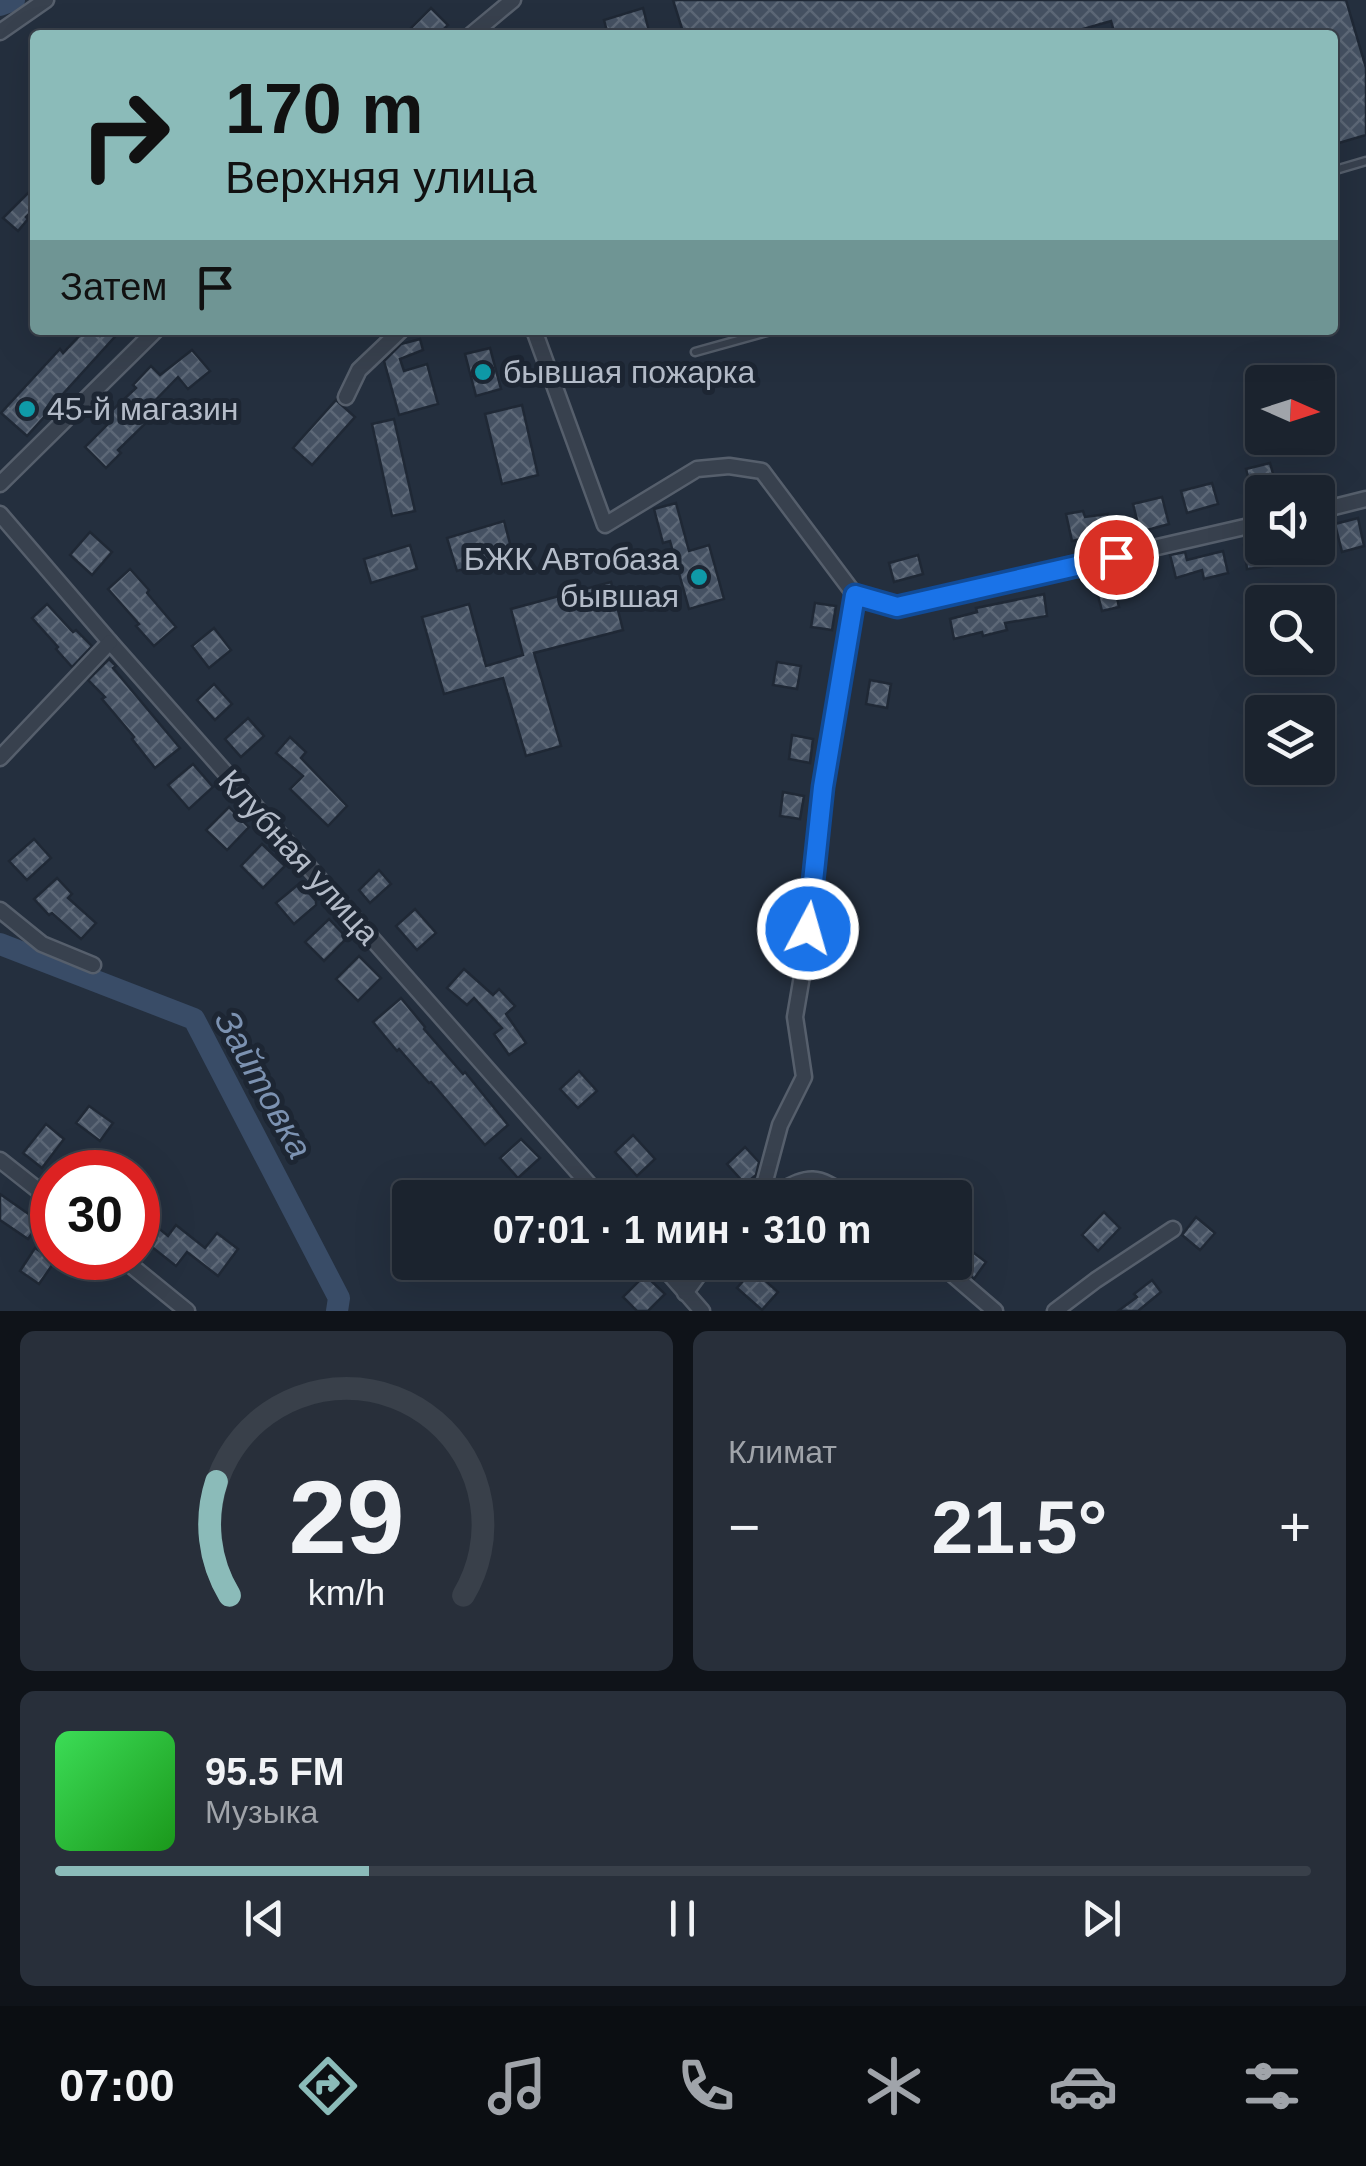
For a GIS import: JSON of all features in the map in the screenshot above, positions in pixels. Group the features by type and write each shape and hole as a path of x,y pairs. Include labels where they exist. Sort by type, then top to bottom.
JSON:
{"street":[{"path":"0,32 46,0"},
{"path":"478,30 514,0"},
{"path":"0,484 151,335"},
{"path":"346,398 359,370 395,335"},
{"path":"536,335 605,525 698,469 729,466 762,471 855,595 897,607 1245,527"},
{"path":"1335,506 1366,500"},
{"name":"Клубная улица","path":"0,514 585,1180"},
{"path":"765,1180 780,1124 804,1077 795,1017 823,787 855,595"},
{"path":"0,758 110,642"},
{"path":"0,910 42,944 93,965"},
{"path":"0,1160 30,1184"},
{"path":"1056,1311 1173,1229"},
{"path":"149,1280 187,1311"},
{"path":"675,1280 702,1311"},
{"path":"686,1293 695,1280"},
{"path":"959,1280 994,1311"}],"lane":[{"path":"1338,169 1366,161"},
{"path":"696,352 756,335"}],"building":[{"path":"673,0 1346,0 1366,68 1366,135 1338,143 1338,30 1114,30 1111,21 1080,30 682,30"},
{"path":"431,8 448,25 443,30 409,30"},
{"path":"643,8 649,30 607,30 604,20"},
{"path":"30,193 30,213 18,231 3,218"},
{"path":"80,335 116,335 27,436 1,413 60,349 63,353"},
{"path":"420,339 423,350 400,359 404,371 427,364 438,404 399,415 384,361 401,344"},
{"name":"бывшая пожарка","path":"490,348 501,389 476,396 465,354"},
{"path":"192,350 210,371 188,389 178,377 144,412 150,419 118,450 121,453 106,468 85,447 110,422 105,417 136,388 133,385 151,366 160,375"},
{"path":"336,400 355,417 312,465 293,448"},
{"path":"522,405 538,475 502,484 485,414"},
{"path":"394,419 415,511 392,516 372,424"},
{"path":"1270,463 1273,475 1248,475 1246,469"},
{"path":"1212,483 1218,504 1187,513 1181,491"},
{"path":"1162,497 1169,524 1140,532 1133,504"},
{"name":"БЖК Автобаза бывшая","path":"676,503 689,551 709,545 724,599 689,609 670,541 663,543 654,509"},
{"path":"1083,511 1085,517 1108,514 1111,538 1095,540 1095,536 1072,541 1066,514"},
{"path":"1358,518 1364,546 1342,552 1335,524"},
{"path":"504,521 513,555 457,571 447,538"},
{"path":"90,532 112,552 92,575 70,555"},
{"path":"410,545 417,569 371,583 364,559"},
{"path":"1223,551 1228,573 1204,579 1202,570 1176,578 1170,555 1185,552 1187,560"},
{"path":"918,555 923,574 894,582 889,563"},
{"path":"1246,565 1272,566 1247,569"},
{"path":"130,569 176,627 154,646 108,589"},
{"path":"1113,580 1119,607 1102,611 1095,584"},
{"path":"611,582 623,630 534,653 561,746 526,756 503,678 444,694 422,617 469,604 486,666 523,655 511,609"},
{"path":"1044,594 1047,616 1005,623 1007,630 983,636 982,632 954,639 950,619 977,612 976,608"},
{"path":"815,603 836,606 832,630 811,627"},
{"path":"47,604 92,646 72,667 32,618"},
{"path":"214,628 231,650 209,668 192,646"},
{"path":"109,659 180,748 155,768 102,699 105,697 88,680"},
{"path":"777,662 801,666 797,689 773,685"},
{"path":"870,680 891,684 887,708 866,704"},
{"path":"214,684 232,704 215,720 197,700"},
{"path":"248,718 264,736 241,757 225,739"},
{"path":"792,735 813,739 810,763 789,759"},
{"path":"290,737 306,752 301,758 347,806 328,826 290,789 303,776 276,753"},
{"path":"193,764 213,787 189,809 168,785"},
{"path":"783,792 804,796 800,819 780,816"},
{"path":"229,807 249,827 227,850 206,830"},
{"path":"34,839 51,858 27,880 9,861"},
{"path":"262,844 285,866 263,888 241,866"},
{"path":"379,870 391,884 370,903 359,890"},
{"path":"57,878 72,894 68,898 96,923 81,939 34,899"},
{"path":"300,883 316,905 294,924 276,903"},
{"path":"415,909 436,933 417,950 396,926"},
{"path":"329,919 347,938 324,961 305,942"},
{"path":"359,956 381,978 358,1001 336,979"},
{"path":"464,969 493,995 499,989 515,1006 506,1014 526,1043 509,1055 494,1034 502,1028 474,998 467,1005 447,988"},
{"path":"401,998 508,1125 485,1145 373,1022"},
{"path":"579,1071 597,1091 578,1108 560,1089"},
{"path":"89,1106 113,1123 100,1141 76,1123"},
{"path":"46,1124 64,1139 56,1150 30,1150 30,1159 23,1153"},
{"path":"633,1135 655,1159 637,1176 615,1152"},
{"path":"521,1139 540,1158 518,1178 500,1158"},
{"path":"745,1147 759,1162 756,1175 750,1180 741,1180 727,1164"},
{"path":"0,1194 30,1215 30,1236 28,1239 0,1220"},
{"path":"1104,1212 1120,1228 1098,1251 1082,1235"},
{"path":"1196,1217 1215,1233 1200,1250 1182,1235"},
{"path":"176,1225 205,1248 217,1233 238,1249 218,1276 187,1252 176,1266 160,1253 160,1229 168,1236"},
{"path":"972,1252 986,1262 972,1277"},
{"path":"30,1256 30,1278 20,1271"},
{"path":"640,1280 650,1280 665,1294 648,1311 637,1311 623,1297"},
{"path":"744,1280 764,1280 778,1292 762,1310 737,1288"},
{"path":"1152,1280 1161,1292 1138,1311 1118,1311 1137,1297 1134,1294"}],"waterway":[{"name":"Зайтовка","path":"0,5 14,0"},
{"name":"Зайтовка","path":"0,944 194,1019 339,1298 337,1311"}],"place":[{"name":"бывшая пожарка","path":"483,372"},
{"name":"45-й магазин","path":"27,409"},
{"name":"БЖК Автобаза бывшая","path":"699,577"}],"route":[{"path":"808,929 823,787 855,595 897,607 1116,557"}]}
